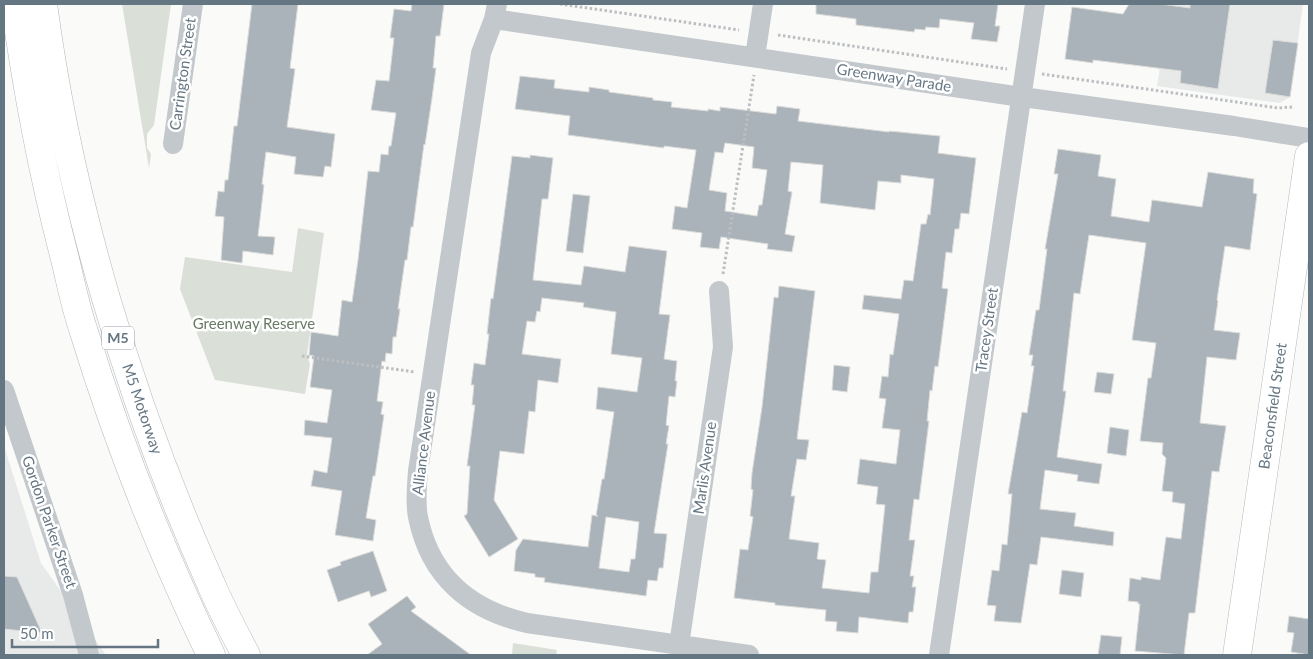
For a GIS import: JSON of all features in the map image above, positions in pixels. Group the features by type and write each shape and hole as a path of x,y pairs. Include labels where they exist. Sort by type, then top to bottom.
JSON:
{"main road":[{"name":"M5 Motorway","path":"15,4 24,68 49,197 83,331 125,454 185,602 211,655"},
{"name":"M5 Motorway","path":"43,4 50,59 80,201 118,337 158,457 211,585 246,655"},
{"name":"Beaconsfield Street","path":"1237,655 1309,156"}],"street":[{"name":"Carrington Street","path":"173,144 193,4"},
{"path":"755,57 763,4"},
{"name":"Tracey Street","path":"939,655 1036,4"},
{"name":"Greenway Parade","path":"495,12 755,57 1309,138"},
{"name":"Alliance Avenue","path":"495,12 480,53 418,471 418,516 423,538 434,560 465,597 484,609 506,618 527,623 749,655"},
{"name":"Marlis Avenue","path":"679,645 723,347 719,291"},
{"name":"Gordon Parker Street","path":"4,390 73,595 89,655"}],"path":[{"path":"560,4 1278,108 1292,107"},
{"path":"719,291 754,78 755,57"},
{"path":"302,356 433,375"}],"shaded area":[{"path":"1170,4 1303,4 1290,97 1280,103 1157,86"},
{"path":"4,446 41,563 106,655 4,655"}],"green space":[{"path":"122,4 171,4 154,125 147,134 147,148 151,154 149,168"},
{"name":"Greenway Reserve","path":"298,228 324,233 307,355 310,364 305,394 215,380 180,289 185,257 292,272"},
{"path":"513,643 557,650 556,655 512,655"}],"building":[{"path":"252,4 298,4 290,68 295,69 287,127 335,134 331,167 325,166 323,177 294,174 296,157 266,152 258,236 275,237 273,255 243,251 242,263 221,260 224,217 215,216 218,191 224,192 225,180 228,180 234,126 237,126"},
{"path":"412,4 444,4 440,36 436,36 433,68 436,68 413,227 411,227 407,260 405,260 396,337 393,337 392,354 386,353 385,362 382,361 377,401 383,402 381,414 384,415 375,476 373,476 366,518 376,520 373,541 335,535 342,491 311,486 314,470 327,473 332,438 304,435 305,420 327,423 332,390 310,387 314,356 309,355 311,332 338,336 342,300 352,302 368,171 379,172 381,154 388,155 396,113 371,110 376,80 389,81 394,38 390,38 394,9 411,11"},
{"path":"816,4 998,4 995,26 1000,26 997,42 971,39 974,23 940,19 939,28 926,27 925,30 915,29 914,32 856,25 856,19 816,14"},
{"path":"1129,4 1160,4 1190,8 1190,4 1230,4 1218,89 1180,83 1181,71 1093,60 1093,63 1065,59 1072,7 1123,14"},
{"path":"1273,40 1298,43 1290,97 1265,93"},
{"path":"520,76 555,80 554,88 589,92 589,87 609,90 609,92 653,98 653,100 672,102 671,107 720,111 720,107 776,114 777,106 800,109 798,121 940,136 938,153 976,158 969,214 961,213 959,229 955,229 952,253 946,252 942,288 948,289 938,367 935,366 932,391 930,390 927,421 929,421 919,500 914,499 909,540 915,540 910,576 914,576 912,587 916,587 913,612 909,612 908,623 859,617 858,633 836,631 837,622 825,621 826,610 775,605 775,603 734,598 740,549 748,550 753,517 750,516 753,490 751,489 752,473 762,407 774,297 778,298 779,286 815,291 797,439 809,440 806,460 797,459 791,496 795,496 789,539 819,543 817,559 826,560 822,588 869,593 871,572 878,572 885,505 876,504 878,487 857,484 860,459 896,464 900,430 882,428 886,399 879,398 882,376 888,377 890,354 893,355 899,314 862,309 864,295 901,299 904,280 913,281 921,224 926,224 928,214 930,215 934,179 901,175 901,183 878,181 875,210 820,203 823,165 791,162 788,191 792,192 785,234 795,236 792,252 767,249 768,244 721,237 719,249 700,247 702,233 672,229 675,206 687,208 696,150 664,146 664,148 568,135 570,116 515,109","holes":["725,143 754,147 752,168 767,170 762,205 759,205 757,216 725,211 727,193 709,190 715,152 723,153"]},
{"path":"1058,149 1101,155 1098,176 1116,179 1111,216 1149,222 1152,200 1202,207 1208,172 1254,179 1253,193 1257,194 1250,250 1225,246 1214,330 1240,333 1236,360 1207,357 1200,423 1226,426 1219,472 1212,471 1195,613 1189,613 1184,655 1135,651 1140,604 1128,601 1130,578 1141,580 1141,577 1160,580 1166,537 1181,539 1185,504 1172,502 1173,492 1162,491 1166,458 1162,454 1163,443 1140,441 1148,378 1151,378 1156,343 1132,340 1146,243 1089,235 1080,294 1074,293 1063,391 1066,391 1057,457 1102,464 1099,484 1077,481 1078,475 1045,470 1040,509 1076,513 1074,526 1114,532 1113,546 1041,537 1037,565 1030,564 1021,623 994,621 996,606 987,605 992,570 999,571 1002,544 1007,545 1012,494 1008,494 1022,412 1027,413 1034,366 1031,366 1033,355 1029,355 1036,310 1039,310 1047,249 1045,249 1058,174 1054,174"},
{"path":"530,155 553,158 548,199 542,199 533,280 581,285 584,266 625,272 629,246 667,251 659,314 670,315 664,359 677,361 675,381 677,381 675,397 669,396 666,425 669,426 666,444 668,444 654,533 667,534 663,568 659,568 657,581 648,580 646,596 544,582 545,578 535,577 535,574 514,571 516,550 523,539 588,547 592,515 596,516 602,479 604,479 614,412 596,409 598,387 637,392 642,358 611,354 616,312 583,307 584,303 542,298 540,312 537,311 535,322 527,321 522,354 561,359 558,383 538,380 535,412 529,411 524,454 500,451 494,500 518,539 489,557 464,516 467,514 470,466 467,466 475,405 472,405 474,385 471,385 474,363 485,365 491,298 493,299 512,156 530,158","holes":["606,517 639,522 635,559 631,559 629,572 599,568"]},
{"path":"573,194 590,196 583,253 566,251"},
{"path":"834,365 850,367 847,392 832,390"},
{"path":"1097,372 1114,374 1111,394 1094,392"},
{"path":"1110,427 1129,430 1126,456 1107,453"},
{"path":"373,551 387,591 371,597 369,591 338,602 327,570 341,565 340,562"},
{"path":"1062,570 1084,573 1081,597 1059,594"},
{"path":"4,576 17,577 42,633 4,629"},
{"path":"407,596 416,607 411,611 471,655 367,655 382,644 368,624"},
{"path":"1289,616 1309,619 1309,655 1291,652 1294,633 1287,632"},
{"path":"1101,635 1122,637 1120,655 1098,655"}]}
